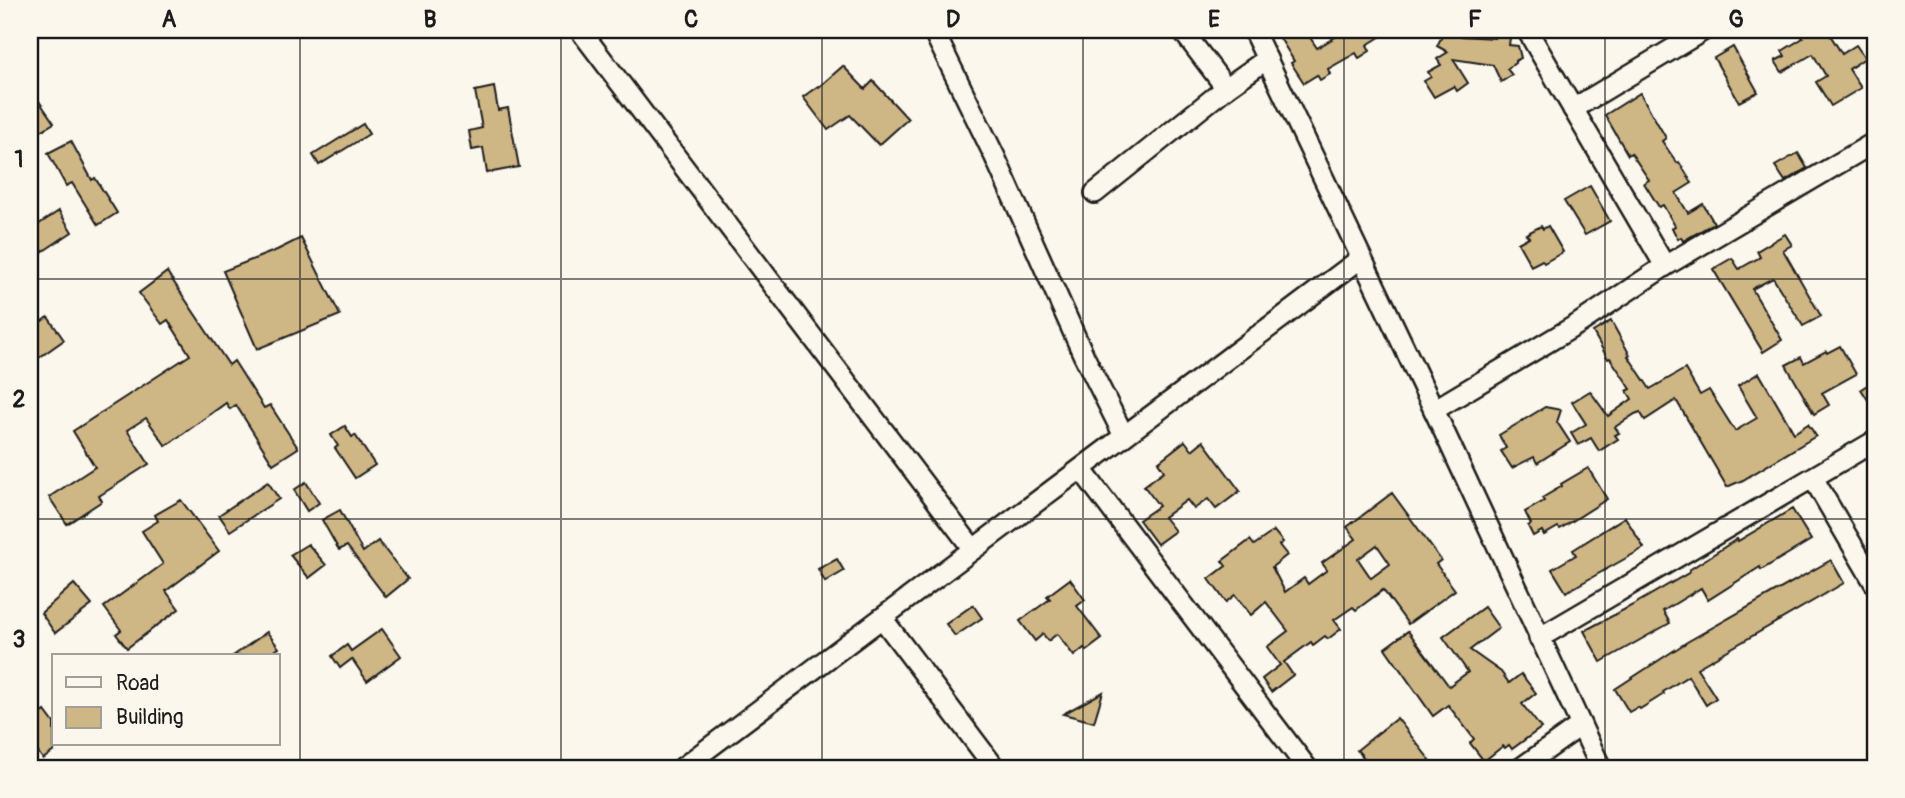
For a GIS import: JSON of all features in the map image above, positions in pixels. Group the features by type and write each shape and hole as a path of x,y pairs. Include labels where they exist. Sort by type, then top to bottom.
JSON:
{"street":[{"path":"580,30 973,550"},
{"path":"933,30 995,157 1084,356 1124,436"},
{"path":"1182,30 1226,88"},
{"path":"1252,30 1601,768"},
{"path":"1527,30 1665,266"},
{"path":"1573,109 1704,30"},
{"path":"1094,193 1226,88 1267,59"},
{"path":"1434,410 1578,324 1665,266 1875,142"},
{"path":"682,768 1360,259"},
{"path":"1539,638 1875,441"},
{"path":"1081,469 1307,768"},
{"path":"1813,478 1875,584"},
{"path":"882,618 995,768"},
{"path":"1521,768 1581,725"}],"building":[{"path":"1275,30 1305,30 1317,48 1347,30 1391,30 1367,45 1370,51 1359,58 1356,53 1328,69 1330,74 1320,80 1317,75 1304,83"},
{"path":"1445,30 1465,30 1462,36 1494,38 1493,31 1511,30 1509,45 1518,46 1521,58 1507,69 1512,75 1501,82 1493,65 1453,59 1468,83 1457,91 1454,86 1434,97 1424,81 1431,77 1428,72 1441,65 1437,59 1448,52 1437,46"},
{"path":"1798,30 1827,30 1842,54 1856,45 1865,58 1849,69 1861,88 1831,106 1816,82 1826,76 1813,54 1782,72 1775,61 1785,56 1782,51 1803,38"},
{"path":"1733,47 1758,92 1739,102 1714,58"},
{"path":"843,66 865,89 873,81 908,119 879,145 850,115 828,130 803,97"},
{"path":"494,87 498,110 508,108 519,167 487,173 483,148 472,150 469,131 482,128 475,91"},
{"path":"30,88 54,123 36,134 30,123"},
{"path":"1640,93 1666,138 1662,141 1692,183 1676,193 1688,213 1703,204 1714,223 1683,241 1681,237 1678,239 1672,228 1675,226 1663,205 1659,207 1644,183 1649,180 1631,153 1628,155 1605,115"},
{"path":"363,124 369,134 319,165 313,155"},
{"path":"71,141 92,180 95,178 117,213 98,225 72,183 66,186 48,153"},
{"path":"1798,153 1807,168 1785,181 1775,166"},
{"path":"1590,186 1610,221 1585,235 1564,201"},
{"path":"59,211 72,232 30,260 30,230"},
{"path":"1541,226 1543,229 1548,226 1563,252 1544,263 1542,260 1531,266 1518,243 1529,237 1526,234"},
{"path":"1785,234 1792,245 1783,250 1821,316 1803,326 1773,278 1752,289 1782,340 1763,352 1713,269 1732,258 1739,269 1760,257 1757,251"},
{"path":"301,238 340,315 257,349 223,271"},
{"path":"167,272 229,365 234,361 264,408 270,405 298,448 273,464 236,405 230,409 226,403 166,446 146,418 127,430 149,464 99,496 102,501 67,524 49,497 95,467 73,431 190,355 168,320 162,324 139,293"},
{"path":"48,317 64,340 30,364 30,329"},
{"path":"1611,321 1630,355 1628,356 1650,389 1685,369 1700,395 1709,390 1735,431 1757,418 1738,386 1759,373 1794,433 1808,424 1816,436 1727,487 1676,400 1645,420 1640,412 1615,427 1619,433 1615,435 1618,439 1599,451 1591,438 1578,445 1571,433 1586,424 1572,402 1590,391 1608,416 1632,399 1627,391 1631,389 1610,358 1608,359 1593,332"},
{"path":"1840,346 1856,374 1822,393 1829,405 1814,414 1786,365 1801,357 1804,363"},
{"path":"1875,380 1875,411 1861,389"},
{"path":"1545,407 1561,410 1557,422 1570,442 1537,463 1534,457 1512,468 1501,451 1506,448 1499,435"},
{"path":"345,426 352,437 355,435 375,465 355,478 335,448 338,446 331,435"},
{"path":"1185,441 1192,450 1203,441 1240,491 1216,509 1208,499 1194,509 1187,500 1164,517 1175,531 1157,544 1139,520 1159,506 1144,486 1164,471 1158,462"},
{"path":"1588,468 1607,499 1560,529 1558,527 1544,535 1542,531 1533,536 1525,512 1544,501 1542,498 1562,486 1561,484"},
{"path":"268,482 279,499 230,531 219,515"},
{"path":"306,482 319,503 307,511 294,490"},
{"path":"1392,493 1441,560 1436,564 1455,590 1408,624 1383,590 1356,610 1353,607 1334,620 1341,629 1328,639 1325,636 1313,645 1311,642 1284,662 1293,675 1271,692 1262,679 1280,665 1267,647 1288,631 1266,602 1251,615 1235,595 1226,602 1209,579 1226,566 1222,561 1250,540 1254,545 1274,531 1283,542 1279,545 1287,555 1272,567 1285,592 1304,578 1308,584 1327,570 1322,563 1356,539 1347,527","holes":["1377,545 1390,564 1371,578 1358,559"]},
{"path":"181,500 219,551 166,591 179,609 127,648 116,634 121,630 104,607 163,564 142,531 158,521 155,515"},
{"path":"1792,509 1811,540 1761,570 1760,567 1708,600 1701,588 1663,611 1670,623 1601,662 1584,631 1690,572 1689,570 1737,539 1738,541"},
{"path":"340,510 363,552 378,541 408,579 386,597 347,546 339,550 322,520"},
{"path":"1625,517 1644,548 1566,592 1552,569 1576,555 1573,550"},
{"path":"308,544 326,565 309,578 290,555"},
{"path":"837,559 844,571 825,582 818,569"},
{"path":"1831,560 1844,583 1697,668 1716,698 1706,705 1688,676 1640,709 1638,707 1629,712 1615,689 1687,642"},
{"path":"1070,579 1085,600 1077,606 1102,639 1074,656 1057,634 1048,641 1043,634 1035,641 1020,621 1050,599 1047,596"},
{"path":"74,584 92,605 55,633 41,613"},
{"path":"973,605 982,618 955,636 946,624"},
{"path":"1484,607 1499,628 1470,650 1501,672 1509,683 1521,674 1536,693 1522,704 1541,728 1512,749 1509,745 1505,748 1503,746 1484,761 1470,743 1474,739 1448,705 1433,716 1385,648 1408,631 1449,686 1468,672 1443,637"},
{"path":"382,629 401,656 367,681 352,659 340,668 332,656 347,645 351,651"},
{"path":"267,632 279,648 270,654 236,654"},
{"path":"1103,692 1094,722 1063,714"},
{"path":"30,703 38,716 45,711 52,720 54,751 43,759 30,741"},
{"path":"1397,718 1436,768 1355,768 1366,760 1357,750"}]}
